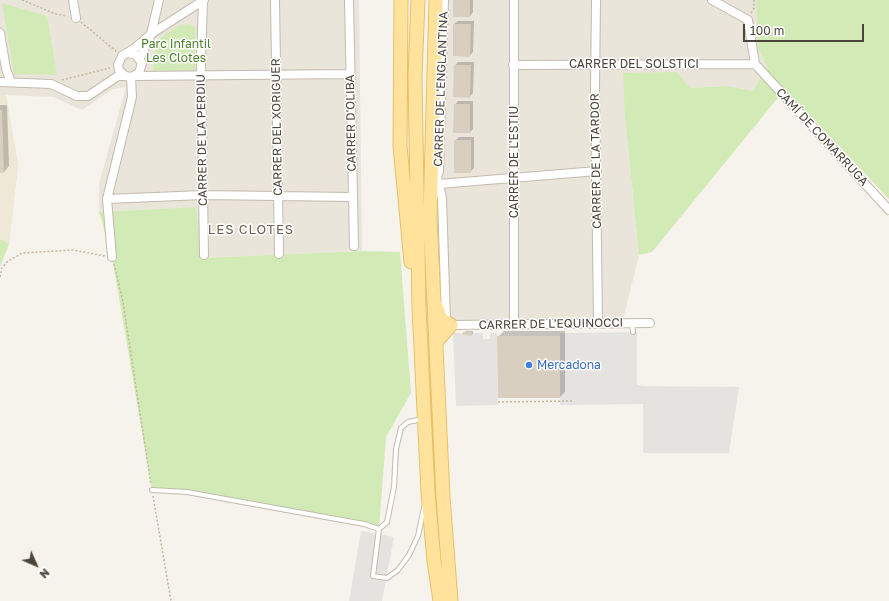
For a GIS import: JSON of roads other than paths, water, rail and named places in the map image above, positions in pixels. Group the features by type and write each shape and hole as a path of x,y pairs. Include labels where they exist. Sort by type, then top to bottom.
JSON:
{"main road":[{"path":"402,0 400,146 414,281 418,295"},
{"path":"418,0 415,77 418,295 426,419 428,492 434,561 440,601"},
{"path":"436,0 430,218 443,497 451,601"},
{"path":"434,296 441,319 449,323 436,342"}],"street":[{"path":"73,0 76,18"},
{"path":"151,76 142,68 140,58 152,34 159,0"},
{"path":"130,76 119,70 118,64 125,55 152,34 203,0"},
{"name":"CARRER DE LA PERDIU","path":"203,0 201,76 204,255"},
{"name":"CARRER DEL XORIGUER","path":"275,0 279,254"},
{"name":"CARRER D'OLIBA","path":"350,0 350,74 354,246"},
{"name":"CARRER DE L'ENGLANTINA","path":"444,0 439,171 437,177 442,198 449,323"},
{"name":"CARRER DE L'ESTIU","path":"514,0 514,324"},
{"name":"CARRER DE LA TARDOR","path":"596,0 595,63 598,322"},
{"path":"712,0 748,20 755,64"},
{"path":"0,32 10,82"},
{"path":"125,55 136,55 140,58"},
{"name":"CARRER DEL SOLSTICI","path":"513,65 595,63 755,64"},
{"name":"CAMÍ DE COMARRUGA","path":"755,64 889,210"},
{"path":"130,76 142,68"},
{"path":"0,82 51,84 77,96 88,96 118,76 350,74"},
{"path":"112,258 107,199 132,97 130,76"},
{"path":"430,218 434,212 435,193 439,184 596,171"},
{"path":"107,199 203,195 352,197"},
{"name":"CARRER DE L'EQUINOCCI","path":"449,323 650,323"}],"lane":[{"path":"632,323 633,332"},
{"path":"426,419 408,422 400,428 396,449 394,487 387,522 380,528 373,576 387,578 398,570 410,555 418,536 422,512 428,492"},
{"path":"152,490 187,492 380,528"}],"place":[{"name":"Mercadona","path":"529,365"}],"district":[{"name":"LES CLOTES","path":"251,230"}],"park label":[{"name":"Parc Infantil Les Clotes","path":"176,51"}]}
